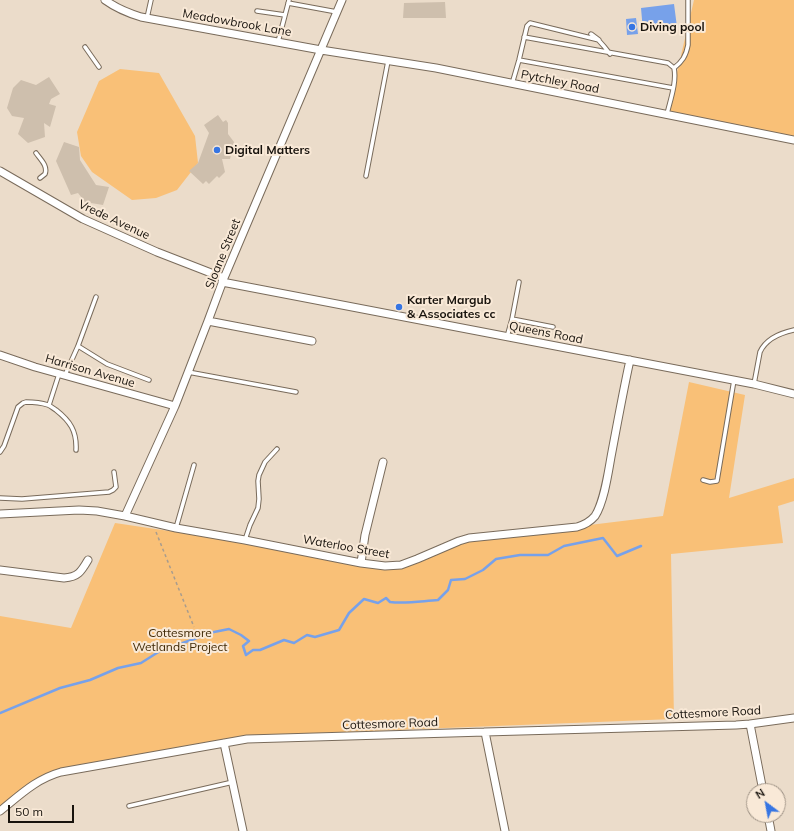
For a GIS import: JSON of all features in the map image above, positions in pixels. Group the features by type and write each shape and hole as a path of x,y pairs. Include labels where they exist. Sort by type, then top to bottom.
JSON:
{"street":[{"name":"Meadowbrook Lane","path":"105,0 126,12 147,18 321,50"},
{"name":"Sloane Street","path":"125,516 175,406 223,280 342,0"},
{"name":"Pytchley Road","path":"321,50 436,68 794,140"},
{"name":"Vrede Avenue","path":"0,171 83,219 223,280"},
{"name":"Queens Road","path":"223,280 508,337 734,380 794,394"},
{"path":"208,321 312,341"},
{"name":"Harrison Avenue","path":"0,355 6,358 175,406"},
{"name":"Waterloo Street","path":"0,514 79,510 97,512 125,516 176,528 361,563 385,566 402,565 469,538 577,527 588,523 595,516 602,500 630,360"},
{"path":"361,563 365,535 383,462"},
{"path":"0,570 64,578 71,577 79,573 88,560"},
{"name":"Cottesmore Road","path":"0,811 38,781 54,774 247,740 266,738 750,724 794,718"},
{"path":"750,724 761,783"},
{"path":"485,732 505,831"},
{"path":"224,743 243,831"}],"lane":[{"path":"147,18 150,0"},
{"path":"667,115 673,88 674,68 682,61 687,51 688,0"},
{"path":"278,42 289,1 337,12"},
{"path":"257,11 285,15"},
{"path":"512,84 527,26 530,23 599,40 610,54"},
{"path":"524,37 610,54 668,63 674,68"},
{"path":"86,47 99,67"},
{"path":"366,176 388,60"},
{"path":"519,60 673,88"},
{"path":"36,153 45,165 46,169 45,174 40,178"},
{"path":"508,337 519,282"},
{"path":"49,405 62,374 78,346 96,297"},
{"path":"512,319 553,326"},
{"path":"754,384 762,348 774,337 794,330"},
{"path":"78,346 107,364 149,380"},
{"path":"188,372 296,392"},
{"path":"703,480 710,482 717,481 734,380"},
{"path":"0,452 4,446 20,405 26,402 49,405 61,414 70,424 76,436 76,450"},
{"path":"245,540 258,508 259,475 265,462 277,449"},
{"path":"176,528 194,465"},
{"path":"0,498 22,499 109,492 116,487 114,472"},
{"path":"129,806 233,782"}],"path":[{"path":"152,523 194,627"}],"green space":[{"path":"694,0 794,0 794,136 667,115"},
{"path":"120,69 159,73 195,136 198,163 177,190 156,198 132,200 92,172 81,156 77,132 99,81"},
{"name":"Cottesmore Wetlands Project","path":"689,382 745,395 729,498 794,478 794,501 778,506 783,543 671,554 674,719 241,736 54,774 0,812 0,616 71,628 115,523 399,565 459,541 663,516"}],"water":[{"path":"674,4 677,27 643,31 641,8"},
{"name":"Diving pool","path":"636,18 638,34 627,35 626,19"}],"building":[{"path":"445,2 446,18 403,18 404,3"},
{"path":"49,77 60,94 51,99 49,104 56,106 50,127 44,123 45,137 28,143 18,134 24,118 12,116 7,108 13,88 21,80 36,85"},
{"name":"Digital Matters","path":"218,115 223,122 226,120 228,123 228,134 234,142 230,159 222,159 225,172 219,178 217,176 209,184 206,181 203,184 189,171 198,163 209,133 204,125"},
{"path":"64,142 79,147 80,160 96,185 109,187 103,205 85,202 78,193 71,195 56,161"}],"waterway":[{"path":"0,713 60,688 90,680 118,668 141,663 160,651 214,632 229,629 241,635 249,641 243,646 246,655 253,650 260,650 284,640 294,643 307,635 315,637 339,630 349,613 364,599 378,603 386,598 390,602 396,603 438,600 448,590 451,580 465,579 483,570 496,559 520,555 548,555 564,546 603,538 617,556 641,546"}],"place":[{"name":"Diving pool","path":"632,27"},
{"name":"Digital Matters","path":"217,150"},
{"name":"Karter Margub & Associates cc","path":"399,307"}]}
